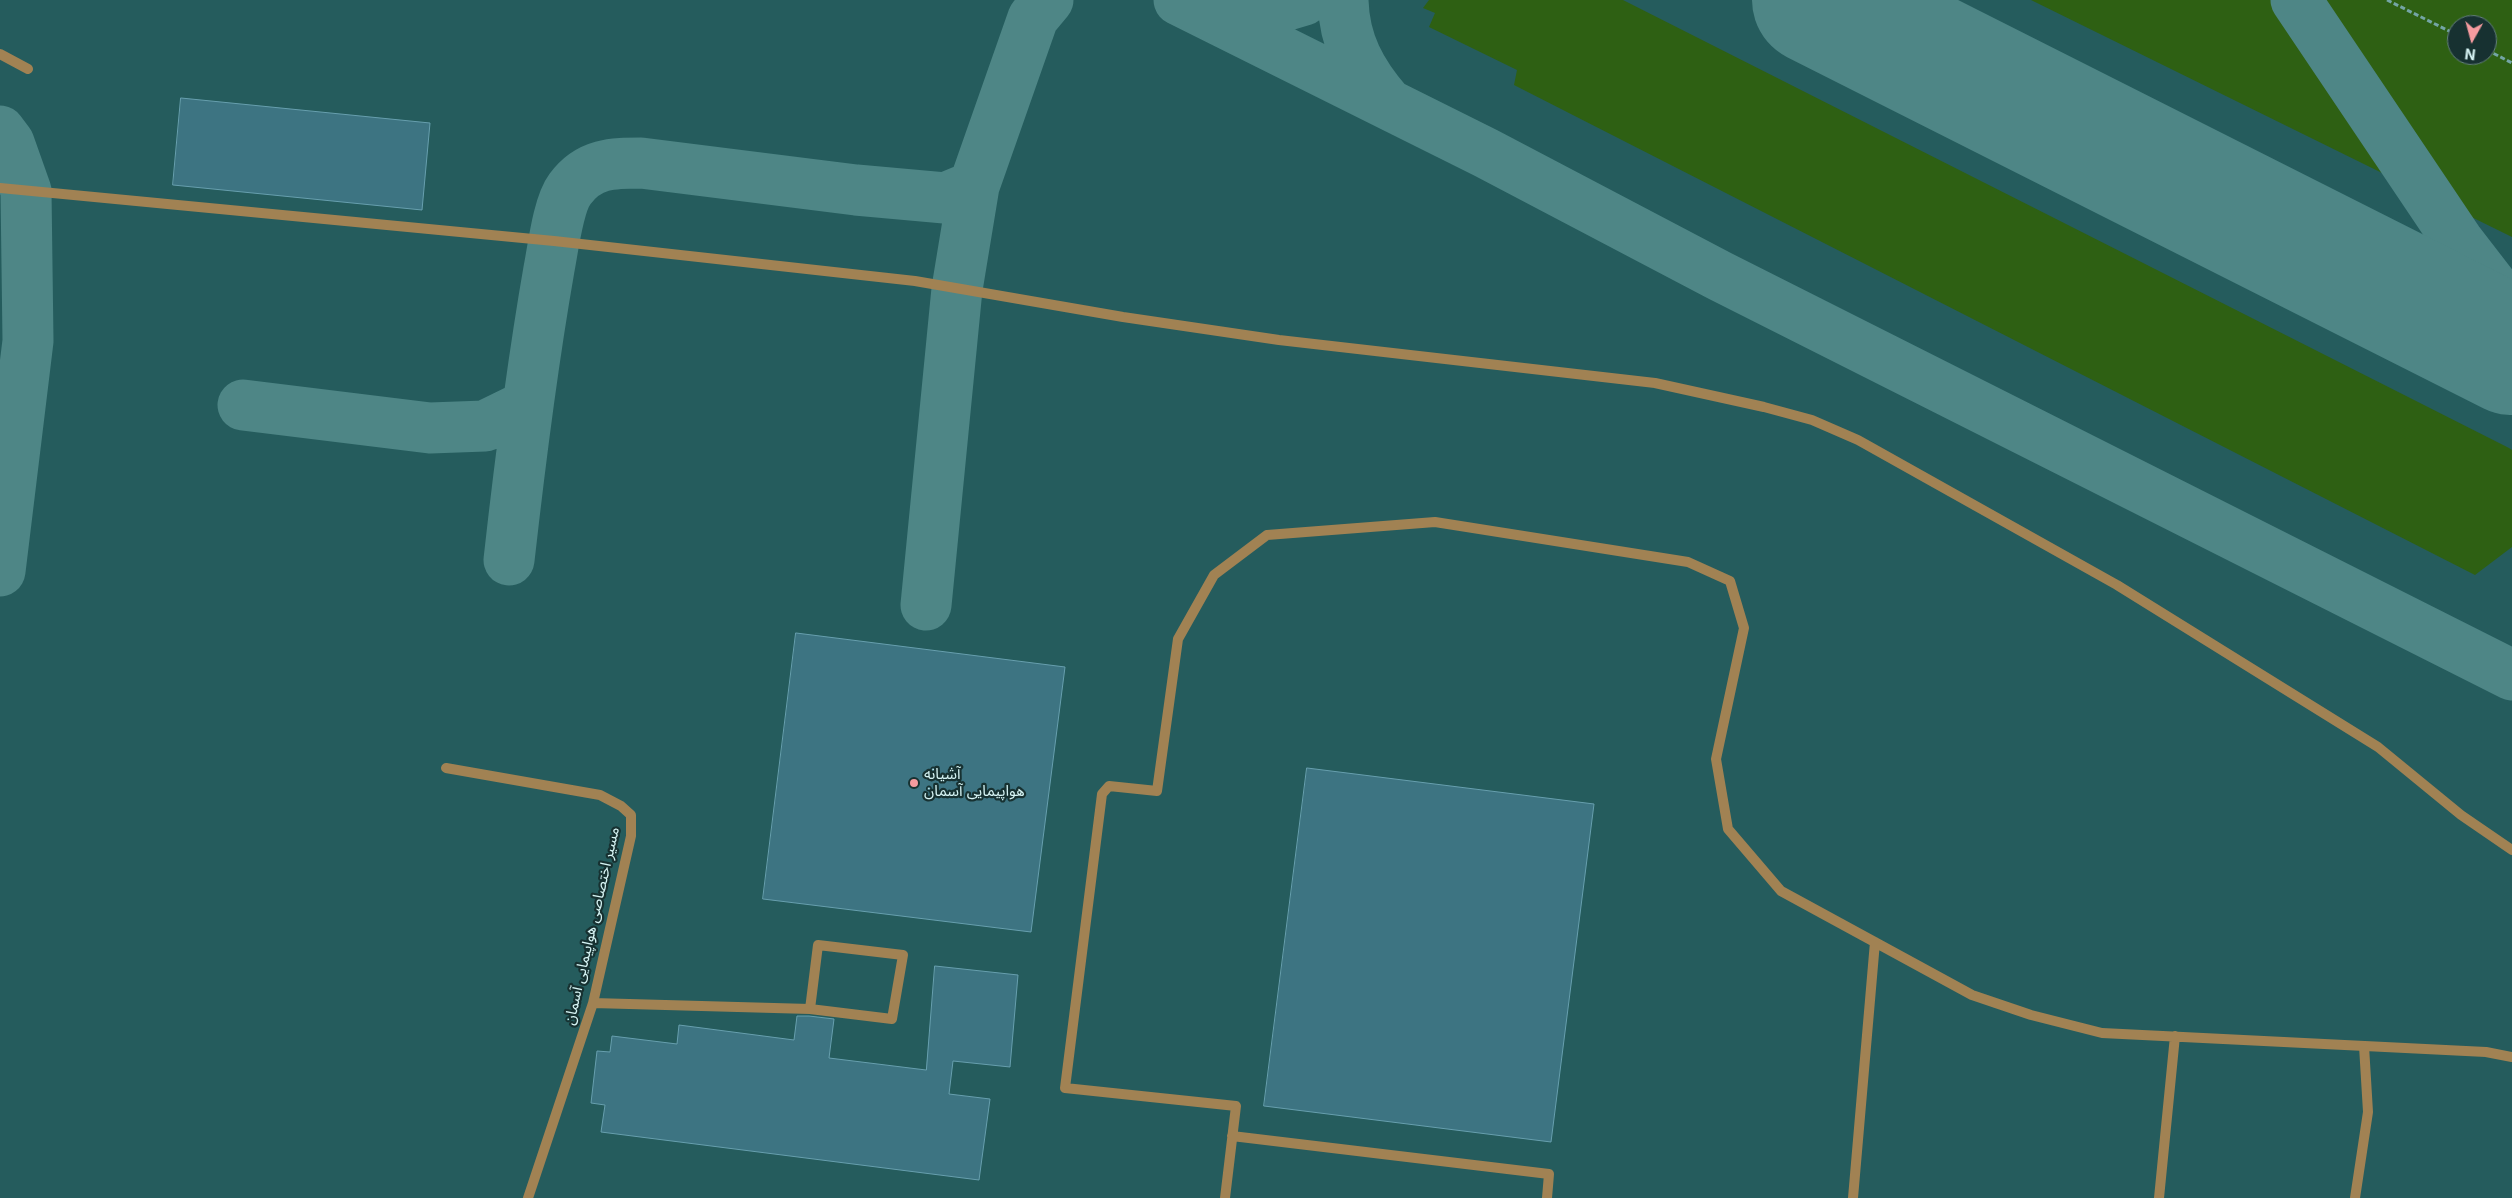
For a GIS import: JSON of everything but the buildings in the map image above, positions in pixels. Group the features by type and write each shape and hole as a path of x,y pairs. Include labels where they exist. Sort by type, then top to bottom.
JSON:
{"lane":[{"path":"0,54 28,69"},
{"path":"0,188 554,241 915,281 1123,318 1279,340 1655,383 1764,407 1812,420 1858,440 2117,585 2378,747 2461,815 2512,850"},
{"path":"1225,1198 1236,1106 1065,1088 1102,794 1109,786 1157,791 1178,639 1214,575 1267,535 1435,522 1688,562 1730,581 1744,628 1716,759 1728,829 1781,891 1972,995 2031,1015 2102,1033 2486,1052 2512,1057"},
{"name":"مسیر اختصاصی هواپیمایی آسمان","path":"446,768 600,794 621,806 631,816 631,836 593,1003 528,1198"},
{"path":"1854,1198 1875,942"},
{"path":"593,1003 810,1009 892,1019 903,956 818,945 810,1009"},
{"path":"2159,1198 2175,1036"},
{"path":"2355,1198 2368,1112 2364,1046"},
{"path":"1232,1136 1549,1174 1546,1198"}],"path":[{"path":"2387,0 2447,30"},
{"path":"2497,55 2512,63"}],"shaded area":[{"path":"0,0 2512,0 2512,1198 0,1198"}],"green space":[{"path":"1429,0 1623,0 2509,448 2512,450 2512,547 2475,575 1514,85 1517,70 1429,27 1435,13 1423,8"},
{"path":"2031,0 2512,0 2512,237"}],"taxiway":[{"path":"509,560 532,378 554,239 562,205 577,180 593,169 602,166 621,163 641,163 856,190 945,198 974,186 1033,18 1048,0"},
{"path":"1179,0 1486,153 1720,276 2512,675"},
{"path":"1214,17 1257,14 1304,0"},
{"path":"1343,0 1347,30 1356,56 1362,69 1388,104"},
{"path":"2296,0 2458,241 2512,311"},
{"path":"0,131 9,143 26,191 28,341 0,571"},
{"path":"926,605 957,289 974,186"},
{"path":"243,405 430,428 485,426 528,405"}],"runway":[{"path":"1816,0 2512,351"}],"place":[{"name":"آشیانه هواپیمایی آسمان","path":"914,783"}]}
